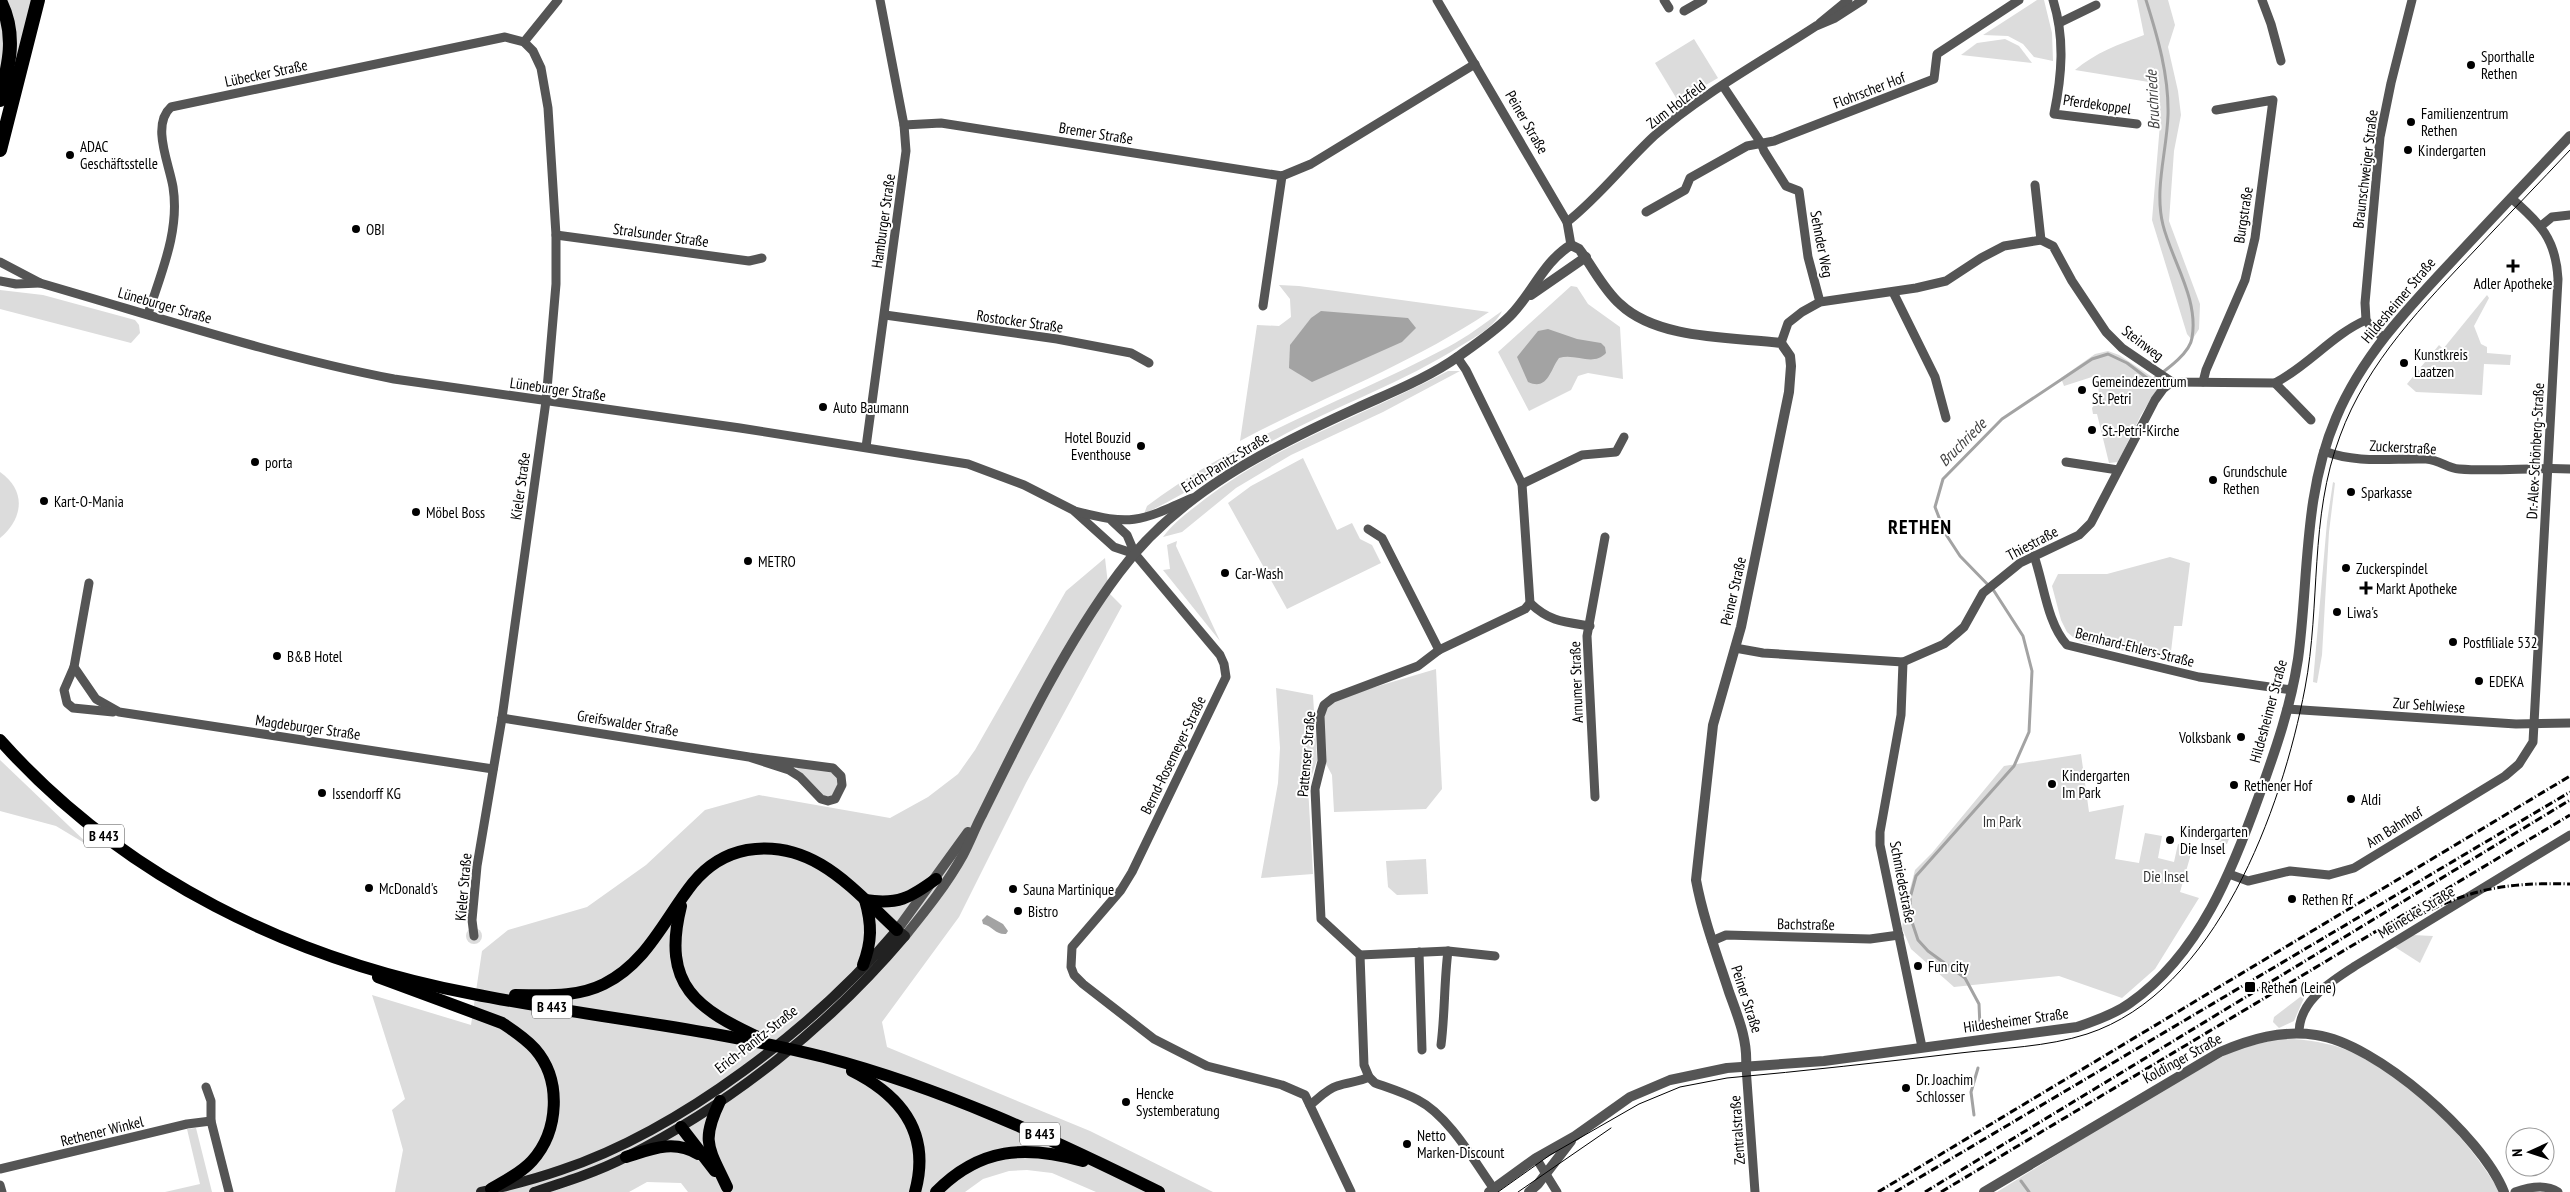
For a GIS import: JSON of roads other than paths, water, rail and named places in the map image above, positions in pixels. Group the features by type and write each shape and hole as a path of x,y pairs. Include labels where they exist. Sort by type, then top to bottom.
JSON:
{"highway":[{"path":"0,150 38,0"},
{"path":"0,1 11,30 8,67 0,100"}],"main road":[{"name":"B 443","path":"0,740 19,761 68,807 103,836 148,868 223,912 351,964 472,994 822,1057 961,1101 1036,1132 1159,1192"},
{"path":"472,994 561,996 604,984 636,961 693,883 708,868 722,859 739,852 778,848 798,852 815,860 865,900 901,933"},
{"path":"865,900 884,903 899,901 913,896 936,879"},
{"path":"683,898 677,922 675,946 685,986 710,1013 783,1049"},
{"path":"863,965 871,934 870,918 865,900"},
{"name":"Erich-Panitz-Straße","path":"486,1191 562,1170 620,1145 675,1115 732,1079 768,1053 863,965 901,933"},
{"name":"Erich-Panitz-Straße","path":"534,1192 602,1168 626,1157 681,1127 720,1101 776,1061 826,1018 889,956 901,933"},
{"path":"351,964 394,984 502,1023 519,1034 535,1049 546,1066 552,1084 554,1108 545,1143 532,1162 512,1177 486,1191"},
{"path":"822,1057 863,1077 884,1090 898,1103 917,1138 920,1160 915,1192"},
{"path":"720,1101 708,1126 708,1138 711,1151 729,1189"},
{"path":"675,1115 681,1127 729,1189"},
{"path":"626,1157 658,1147 672,1146 684,1147 703,1156"},
{"path":"936,1192 973,1164 1020,1151 1055,1153 1118,1172"}],"street":[{"path":"524,42 558,0"},
{"name":"Hamburger Straße","path":"866,447 906,150 904,125 880,0"},
{"name":"Peiner Straße","path":"1437,0 1567,222 1571,246"},
{"path":"1684,12 1704,0"},
{"name":"Zum Holzfeld","path":"1567,222 1585,209 1612,178 1655,135 1723,86 1816,26 1848,0"},
{"name":"Zum Holzfeld","path":"1816,26 1834,18 1863,0"},
{"name":"Flohrscher Hof","path":"1761,143 1774,142 1934,79 1937,54 2019,0"},
{"name":"Pferdekoppel","path":"2054,0 2059,23 2062,64 2054,114 2137,124"},
{"path":"2262,0 2281,61"},
{"name":"Braunschweiger Straße","path":"2366,320 2380,136 2390,83 2412,0"},
{"path":"2059,23 2096,5"},
{"name":"Lübecker Straße","path":"148,314 173,235 173,189 160,125 164,114 171,107 505,37 524,42"},
{"name":"Kieler Straße","path":"474,936 473,899 502,718 546,401 556,284 556,235 548,108 541,68 533,51 524,42"},
{"path":"1263,306 1282,176 1311,164 1475,64"},
{"path":"1646,212 1685,190 1690,178 1747,146 1761,143 1723,86"},
{"name":"Burgstraße","path":"2203,382 2206,370 2245,280 2255,238 2273,100 2216,110"},
{"name":"Bremer Straße","path":"904,125 941,123 1282,176"},
{"name":"Hildesheimer Straße","path":"1491,1190 1536,1158 1575,1136 1612,1109 1651,1087 1692,1074 1746,1067 1824,1061 2077,1027 2096,1021 2130,1004 2160,977 2201,925 2229,874 2271,762 2287,709 2298,660 2310,512 2324,451 2336,417 2357,377 2383,337 2570,136"},
{"name":"Sehnder Weg","path":"1761,143 1786,186 1799,191 1808,257 1820,302"},
{"path":"1571,246 1579,249 1586,257 1620,305 1648,321 1708,338 1781,344 1788,323 1802,312 1820,302 1893,292 1946,281 1981,258 2004,246 2041,240 2035,184"},
{"name":"Dr.-Alex-Schönberg-Straße","path":"2511,198 2541,226 2551,241 2557,259 2558,279 2534,723"},
{"path":"2541,226 2552,217 2570,215"},
{"name":"Stralsunder Straße","path":"556,235 749,261 762,258"},
{"name":"Steinweg","path":"2041,240 2053,246 2072,281 2106,332 2122,348 2172,382"},
{"name":"Erich-Panitz-Straße","path":"901,933 950,876 1066,657 1094,610 1120,572 1147,540 1196,496 1272,450 1424,377 1457,358 1509,317 1524,300 1558,253 1571,246"},
{"name":"Erich-Panitz-Straße","path":"1524,300 1586,257"},
{"name":"Lüneburger Straße","path":"0,262 40,282 300,359 394,379 866,447 968,464 1024,484 1073,510 1112,521 1127,522 1141,519 1196,496"},
{"name":"Lüneburger Straße","path":"0,281 16,284 40,282"},
{"path":"1893,292 1934,377 1946,418"},
{"name":"Rostocker Straße","path":"884,315 1057,339 1132,353 1149,363"},
{"path":"2172,382 2275,383 2288,377 2349,327 2366,320 2373,330 2383,337"},
{"name":"Peiner Straße","path":"1746,1067 1746,1040 1712,941 1696,880 1713,725 1735,648 1789,392 1792,366 1790,356 1781,344"},
{"path":"1457,358 1466,370 1522,484 1530,603 1543,616 1552,620 1590,626"},
{"name":"Thiestraße","path":"1735,648 1763,653 1903,662 1944,644 1964,627 1983,593 1993,584 2020,563 2079,534 2091,523 2154,400 2162,389 2172,382"},
{"path":"2275,383 2312,420"},
{"path":"1522,484 1582,454 1616,452 1624,437"},
{"name":"Zuckerstraße","path":"2324,451 2342,458 2403,461 2438,460 2456,469 2495,471 2507,468 2570,469"},
{"path":"2066,462 2118,470"},
{"name":"Lüneburger Straße","path":"1073,510 1114,547 1135,554"},
{"path":"1112,521 1127,535 1135,554"},
{"path":"1368,529 1382,538 1439,650"},
{"name":"Arnumer Straße","path":"1595,797 1588,636 1605,537"},
{"name":"Bernd-Rosemeyer-Straße","path":"1135,554 1220,656 1224,664 1226,677 1132,872 1121,890 1072,947 1070,958 1074,975 1154,1038 1207,1066 1290,1088 1305,1095 1312,1108"},
{"name":"Bernhard-Ehlers-Straße","path":"2034,556 2052,619 2059,636 2068,645 2198,677 2292,690"},
{"name":"Magdeburger Straße","path":"89,583 74,666 64,690 66,702 73,708 118,712 493,769"},
{"name":"Pattenser Straße","path":"1360,955 1322,920 1315,788 1322,761 1320,716 1324,705 1334,698 1418,666 1439,650 1525,609 1530,603"},
{"name":"Schmiedestraße","path":"1903,662 1901,715 1880,832 1880,851 1922,1047"},
{"name":"Magdeburger Straße","path":"74,666 96,699 118,712"},
{"name":"Zur Sehlwiese","path":"2287,709 2534,723 2570,723"},
{"name":"Greifswalder Straße","path":"502,718 749,757 833,768 841,776 842,785 835,799 823,800 800,777 789,770 749,757"},
{"name":"Am Bahnhof","path":"2229,874 2248,881 2290,872 2329,875 2354,868 2505,776 2519,764 2531,746 2534,723"},
{"name":"Erich-Panitz-Straße","path":"901,933 936,879 981,816"},
{"name":"Meinecke Straße","path":"2300,1034 2299,1026 2305,1010 2320,990 2354,966 2570,835"},
{"name":"Bachstraße","path":"1712,941 1726,935 1870,939 1899,935"},
{"path":"1441,1045 1448,951"},
{"path":"1491,1190 1446,1123 1434,1110 1419,1100 1375,1083 1369,1078 1364,1065 1360,955 1448,951 1495,956"},
{"path":"1419,952 1422,1050"},
{"name":"Koldinger Straße","path":"1984,1192 2220,1052 2260,1038 2278,1034 2318,1035 2353,1046 2399,1075 2441,1110 2468,1139 2495,1173 2504,1192"},
{"name":"Zentralstraße","path":"1746,1067 1755,1192"},
{"path":"1351,1192 1312,1108 1337,1086 1360,1082 1369,1078"},
{"path":"206,1088 211,1101 211,1121 229,1192"},
{"name":"Rethener Winkel","path":"0,1169 187,1124 211,1121"},
{"name":"Hildesheimer Straße","path":"1529,1192 1538,1184 1575,1136"},
{"path":"1536,1158 1547,1172 1557,1192"},
{"path":"0,1185 2,1192"},
{"path":"2515,1192 2526,1188 2546,1187 2558,1192"}],"waterway":[{"name":"Bruchriede","path":"1980,1027 1979,1004 1965,978 1928,951 1918,940 1911,919 1910,898 1916,876 2014,766 2029,732 2032,671 2023,636 1994,591 1960,556 1945,533 1935,507 1943,479 2002,419 2092,359 2108,354 2127,363 2151,381 2175,362 2190,344 2193,323 2192,309 2184,280 2167,239 2161,211 2160,184 2167,129 2168,100 2162,57 2146,0"},
{"name":"Bruchriede","path":"1974,1115 1971,1092 1978,1068"},
{"name":"Bruchriede","path":"2021,1181 2029,1192"}],"tram line":[{"path":"1498,1192 1550,1155 1639,1104 1680,1087 1727,1078 2056,1042 2087,1034 2132,1012 2172,979 2207,938 2236,891 2260,840 2279,787 2294,736 2310,656 2324,498 2330,467 2351,409 2381,359 2417,313 2570,150"},
{"path":"1518,1192 1611,1128"}],"railway":[{"path":"1878,1192 2570,776"},
{"path":"1895,1192 2570,792"},
{"path":"1925,1192 2570,800"},
{"path":"1941,1192 2570,815"},
{"path":"2406,922 2448,902 2485,890 2524,885 2570,884"}],"place":[{"name":"Sporthalle Rethen","path":"2471,65"},
{"name":"Familienzentrum Rethen","path":"2411,122"},
{"name":"Kindergarten","path":"2408,150"},
{"name":"ADAC Geschäftsstelle","path":"70,155"},
{"name":"OBI","path":"356,229"},
{"name":"Adler Apotheke","path":"2513,266"},
{"name":"Kunstkreis Laatzen","path":"2404,363"},
{"name":"Gemeindezentrum St. Petri","path":"2082,390"},
{"name":"Auto Baumann","path":"823,407"},
{"name":"St.-Petri-Kirche","path":"2092,430"},
{"name":"Hotel Bouzid Eventhouse","path":"1141,446"},
{"name":"porta","path":"255,462"},
{"name":"Grundschule Rethen","path":"2213,480"},
{"name":"Sparkasse","path":"2351,492"},
{"name":"Kart-O-Mania","path":"44,501"},
{"name":"Möbel Boss","path":"416,512"},
{"name":"METRO","path":"748,561"},
{"name":"Zuckerspindel","path":"2346,568"},
{"name":"Car-Wash","path":"1225,573"},
{"name":"Markt Apotheke","path":"2366,588"},
{"name":"Liwa's","path":"2337,612"},
{"name":"Postfiliale 532","path":"2453,642"},
{"name":"B&B Hotel","path":"277,656"},
{"name":"EDEKA","path":"2479,681"},
{"name":"Volksbank","path":"2241,737"},
{"name":"Kindergarten Im Park","path":"2052,784"},
{"name":"Rethener Hof","path":"2234,785"},
{"name":"Issendorff KG","path":"322,793"},
{"name":"Aldi","path":"2351,799"},
{"name":"Kindergarten Die Insel","path":"2170,840"},
{"name":"McDonald's","path":"369,888"},
{"name":"Sauna Martinique","path":"1013,889"},
{"name":"Rethen Rf","path":"2292,899"},
{"name":"Bistro","path":"1018,911"},
{"name":"Fun city","path":"1918,966"},
{"name":"Rethen (Leine)","path":"2250,987"},
{"name":"Dr. Joachim Schlosser","path":"1906,1088"},
{"name":"Hencke Systemberatung","path":"1126,1102"},
{"name":"Netto Marken-Discount","path":"1407,1144"}],"district":[{"name":"RETHEN","path":"1920,527"}],"park label":[{"name":"Im Park","path":"2002,821"},
{"name":"Die Insel","path":"2166,876"}]}
